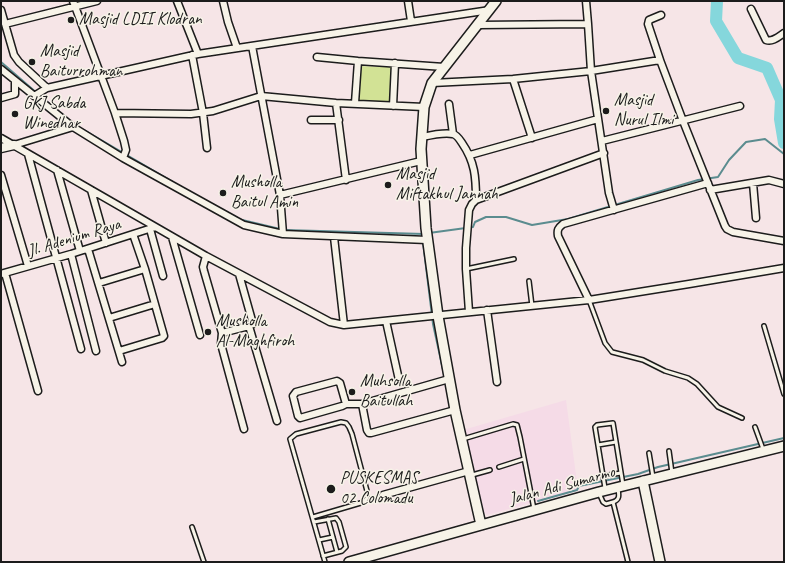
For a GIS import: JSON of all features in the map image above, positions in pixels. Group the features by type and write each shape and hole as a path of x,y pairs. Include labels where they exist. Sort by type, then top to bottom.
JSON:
{"main road":[{"path":"481,525 460,431 453,411 446,380 434,316 425,240 426,228 421,161 424,107 432,83 496,1"},
{"name":"Jalan Adi Sumarmo","path":"349,562 534,509 603,484 621,480 643,481 652,475 762,447 784,446"},
{"path":"643,481 660,562"}],"street":[{"path":"5,24 74,4 97,1"},
{"path":"177,1 195,54 207,148"},
{"path":"222,1 237,48"},
{"path":"408,1 411,21"},
{"path":"586,1 591,70 613,207"},
{"path":"74,4 115,113 124,154"},
{"path":"751,9 766,40 771,41 784,33"},
{"path":"1,10 11,49 15,58 45,89"},
{"path":"35,95 45,89 195,54 490,10"},
{"path":"661,15 649,20 648,24 683,121 727,229 733,232 784,241"},
{"path":"478,25 588,24"},
{"path":"252,46 260,96 280,195 283,233"},
{"path":"317,57 444,67"},
{"path":"432,83 513,79 660,60"},
{"path":"355,104 358,61"},
{"path":"393,106 395,63"},
{"path":"1,69 73,127 124,154 239,222 252,227 283,233 334,237 425,240"},
{"path":"513,79 532,138"},
{"path":"1,98 15,94 15,81"},
{"path":"115,113 203,113 260,96 355,104 424,107"},
{"path":"336,102 346,180"},
{"path":"450,104 453,134"},
{"path":"602,141 740,106"},
{"path":"470,155 598,119"},
{"path":"311,120 338,120"},
{"path":"1,148 73,127"},
{"path":"422,137 453,134 457,136 470,155 475,175 476,200"},
{"path":"1,138 153,228 330,322 344,325 386,322 589,300 784,268"},
{"path":"469,312 466,269 467,227 470,207 476,200 604,153"},
{"path":"28,154 81,349"},
{"path":"280,195 421,161"},
{"path":"57,170 80,251"},
{"path":"1,175 28,266"},
{"path":"589,300 558,236 558,228 563,224 613,207 706,180"},
{"path":"710,190 769,180 784,184"},
{"path":"752,183 756,218"},
{"path":"91,190 106,243"},
{"path":"153,228 163,276"},
{"name":"Jl. Adenium Raya","path":"3,273 88,249 153,228"},
{"path":"119,351 163,338 164,334 133,234"},
{"path":"172,237 200,335"},
{"path":"334,237 344,325"},
{"path":"88,249 122,362"},
{"path":"71,254 96,351"},
{"path":"206,256 203,267 244,429"},
{"path":"99,282 145,269"},
{"path":"3,273 38,391"},
{"path":"239,274 253,322 250,330 277,421"},
{"path":"110,318 155,304"},
{"path":"487,310 497,382"},
{"path":"386,322 399,380"},
{"path":"221,337 250,330"},
{"path":"346,404 340,383 337,381 296,392 293,396 298,416 300,418 346,404 362,404 446,380"},
{"path":"362,404 367,430 369,433 453,411"},
{"path":"383,495 470,473"}],"lane":[{"path":"466,269 514,259"},
{"path":"529,281 532,306"},
{"path":"589,300 605,343 612,352 643,360 665,371 688,378 697,384 718,407 742,418"},
{"path":"764,326 784,394"},
{"path":"312,517 364,502 367,498 367,491 352,434 346,423 342,422 296,434 290,438 324,562"},
{"path":"613,423 616,442 621,480 619,498 618,500 606,504 603,502 603,484 597,425 613,423"},
{"path":"460,431 515,424 520,437 534,509"},
{"path":"755,427 762,447"},
{"path":"598,446 616,442"},
{"path":"669,451 672,470"},
{"path":"649,453 652,475"},
{"path":"499,467 524,459"},
{"path":"470,473 490,470"},
{"path":"603,484 621,480"},
{"path":"613,502 628,562"},
{"path":"314,522 334,518 339,522 346,546 342,551 323,556"},
{"path":"328,519 337,552"},
{"path":"192,527 204,562"},
{"path":"319,540 333,537"}],"shaded area":[{"path":"566,400 578,490 487,515 484,512 463,430"}],"green space":[{"path":"358,66 393,67 390,102 356,101"}],"waterway":[{"path":"717,1 716,21 738,58 767,68 781,100 780,119 784,143"},
{"path":"1,62 53,107"},
{"path":"84,130 173,182"},
{"path":"429,233 473,227 475,222 486,217 506,217 532,225 568,219 698,180 718,177 729,160 746,142 765,139 784,154"},
{"path":"238,219 280,229"},
{"path":"285,230 424,234"},
{"path":"422,234 433,324 445,379"},
{"path":"538,501 577,490 579,486 638,474 658,467 784,438"}],"place":[{"name":"Masjid LDII Klodran","path":"71,20"},
{"name":"Masjid Baiturrohman","path":"32,62"},
{"name":"Masjid Nurul Ilmi","path":"606,111"},
{"name":"GKJ Sabda Winedhar","path":"15,114"},
{"name":"Masjid Miftakhul Jannah","path":"388,185"},
{"name":"Musholla Baitul Amin","path":"223,193"},
{"name":"Musholla Al-Maghfiroh","path":"208,332"},
{"name":"Muhsolla Baitullah","path":"352,392"},
{"name":"PUSKESMAS 02 Colomadu","path":"331,489"}]}
